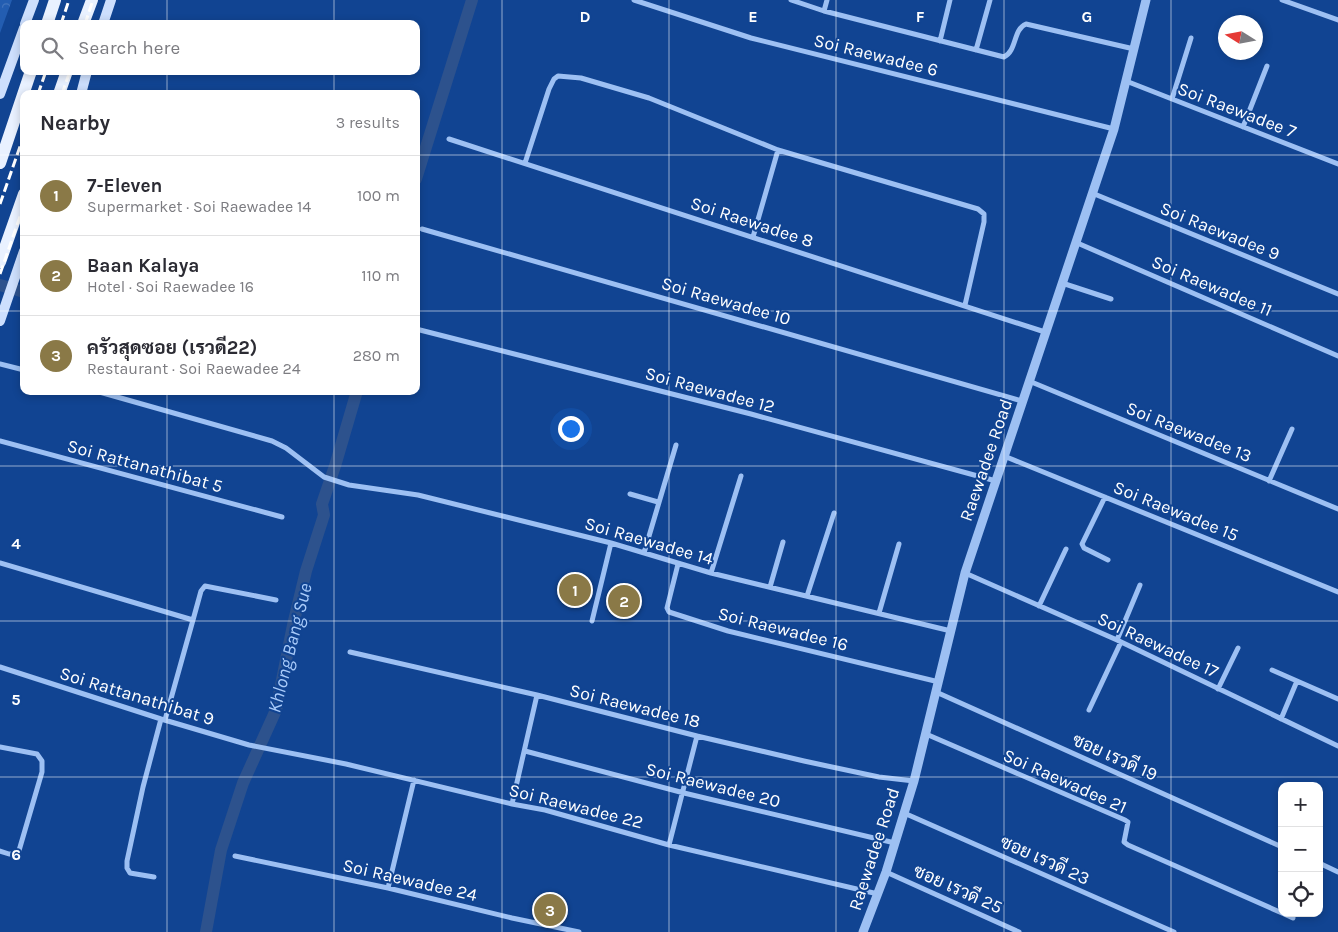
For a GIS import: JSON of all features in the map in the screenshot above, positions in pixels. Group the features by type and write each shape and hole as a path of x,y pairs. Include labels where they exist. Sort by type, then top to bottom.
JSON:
{"main road":[{"path":"48,20 55,0"},
{"path":"84,20 92,0"},
{"path":"104,20 111,0"},
{"path":"26,20 32,4"},
{"path":"0,94 20,39"},
{"path":"25,90 30,75"},
{"path":"60,90 66,75"},
{"path":"82,90 86,75"},
{"path":"0,163 20,104"},
{"path":"0,262 20,205"},
{"path":"0,321 20,262"}],"street":[{"name":"Soi Raewadee 6","path":"634,0 751,38 1114,129"},
{"path":"791,0 824,11 1004,57 1008,55 1021,27 1026,24 1134,49"},
{"path":"824,11 827,0"},
{"path":"940,41 950,0"},
{"path":"976,50 990,0"},
{"name":"Raewadee Road","path":"863,932 886,872 914,781 965,573 1114,129 1146,0"},
{"path":"1282,0 1338,20"},
{"path":"1172,99 1191,38"},
{"path":"1243,127 1267,66"},
{"path":"525,163 554,79 562,75 581,78 649,98 778,150 978,209 984,214 984,222 965,305"},
{"name":"Soi Raewadee 7","path":"1126,81 1338,164"},
{"name":"Soi Raewadee 8","path":"449,139 1045,332"},
{"path":"753,237 778,150"},
{"name":"Soi Raewadee 9","path":"1092,193 1338,294"},
{"name":"Soi Raewadee 10","path":"422,229 1022,401"},
{"name":"Soi Raewadee 11","path":"1075,242 1338,356"},
{"path":"1062,283 1111,299"},
{"name":"Soi Raewadee 12","path":"420,329 751,414 996,481"},
{"path":"0,364 20,369"},
{"name":"Soi Raewadee 13","path":"1029,381 1338,509"},
{"name":"Soi Raewadee 14","path":"110,395 272,441 286,448 324,477 338,482 418,495 611,543 711,573 951,631"},
{"path":"1269,481 1292,429"},
{"name":"Soi Rattanathibat 5","path":"0,441 282,517"},
{"path":"644,553 676,445"},
{"name":"Soi Raewadee 15","path":"1004,456 1338,592"},
{"path":"711,573 741,476"},
{"path":"630,494 658,502"},
{"path":"1105,497 1082,544 1084,548 1108,560"},
{"path":"807,596 834,513"},
{"path":"770,587 783,542"},
{"path":"592,621 611,543"},
{"path":"879,613 900,544"},
{"path":"1039,606 1066,549"},
{"path":"0,563 193,620"},
{"name":"Soi Raewadee 16","path":"678,564 667,608 669,612 728,631 939,682"},
{"name":"Soi Raewadee 17","path":"965,573 1119,641 1338,746"},
{"path":"1089,710 1119,641 1140,585"},
{"path":"154,877 130,873 127,868 127,861 143,788 201,591 205,586 276,600"},
{"path":"1218,689 1238,648"},
{"name":"Soi Raewadee 18","path":"350,652 850,771 914,781"},
{"name":"Soi Rattanathibat 9","path":"0,667 163,720 266,749"},
{"path":"1272,670 1338,699"},
{"path":"1281,719 1297,681"},
{"name":"ซอย เรวดี 19","path":"936,692 1278,844"},
{"path":"512,804 537,695"},
{"name":"Soi Raewadee 21","path":"926,734 1125,820 1128,822 1128,826 1124,842 1128,845 1278,911"},
{"path":"669,845 698,736"},
{"path":"0,747 37,754 42,761 42,772 18,854 0,851"},
{"name":"Soi Raewadee 22","path":"266,749 346,764 512,804 545,810 669,845 878,894"},
{"name":"Soi Raewadee 20","path":"525,751 684,793 895,843"},
{"path":"388,888 414,780"},
{"name":"ซอย เรวดี 23","path":"904,813 1174,932"},
{"name":"Soi Raewadee 24","path":"235,856 388,888 578,932"},
{"path":"1323,865 1338,872"},
{"name":"ซอย เรวดี 25","path":"886,872 1019,932"}],"green space":[{"path":"0,0 12,0 0,33"}],"waterway":[{"name":"Khlong Bang Sue","path":"420,166 472,0"},
{"path":"0,285 20,291"},
{"name":"Khlong Bang Sue","path":"206,932 221,850 243,783 276,710 306,571 324,515 322,504 356,395"}],"railway":[{"path":"62,20 69,0"},
{"path":"86,20 93,0"},
{"path":"39,90 45,75"},
{"path":"63,90 69,75"},
{"path":"0,204 20,146"},
{"path":"0,274 20,216"}],"place":[{"name":"7-Eleven","path":"575,590"},
{"name":"Baan Kalaya","path":"624,601"},
{"name":"ครัวสุดซอย (เรวดี22)","path":"550,910"}]}
